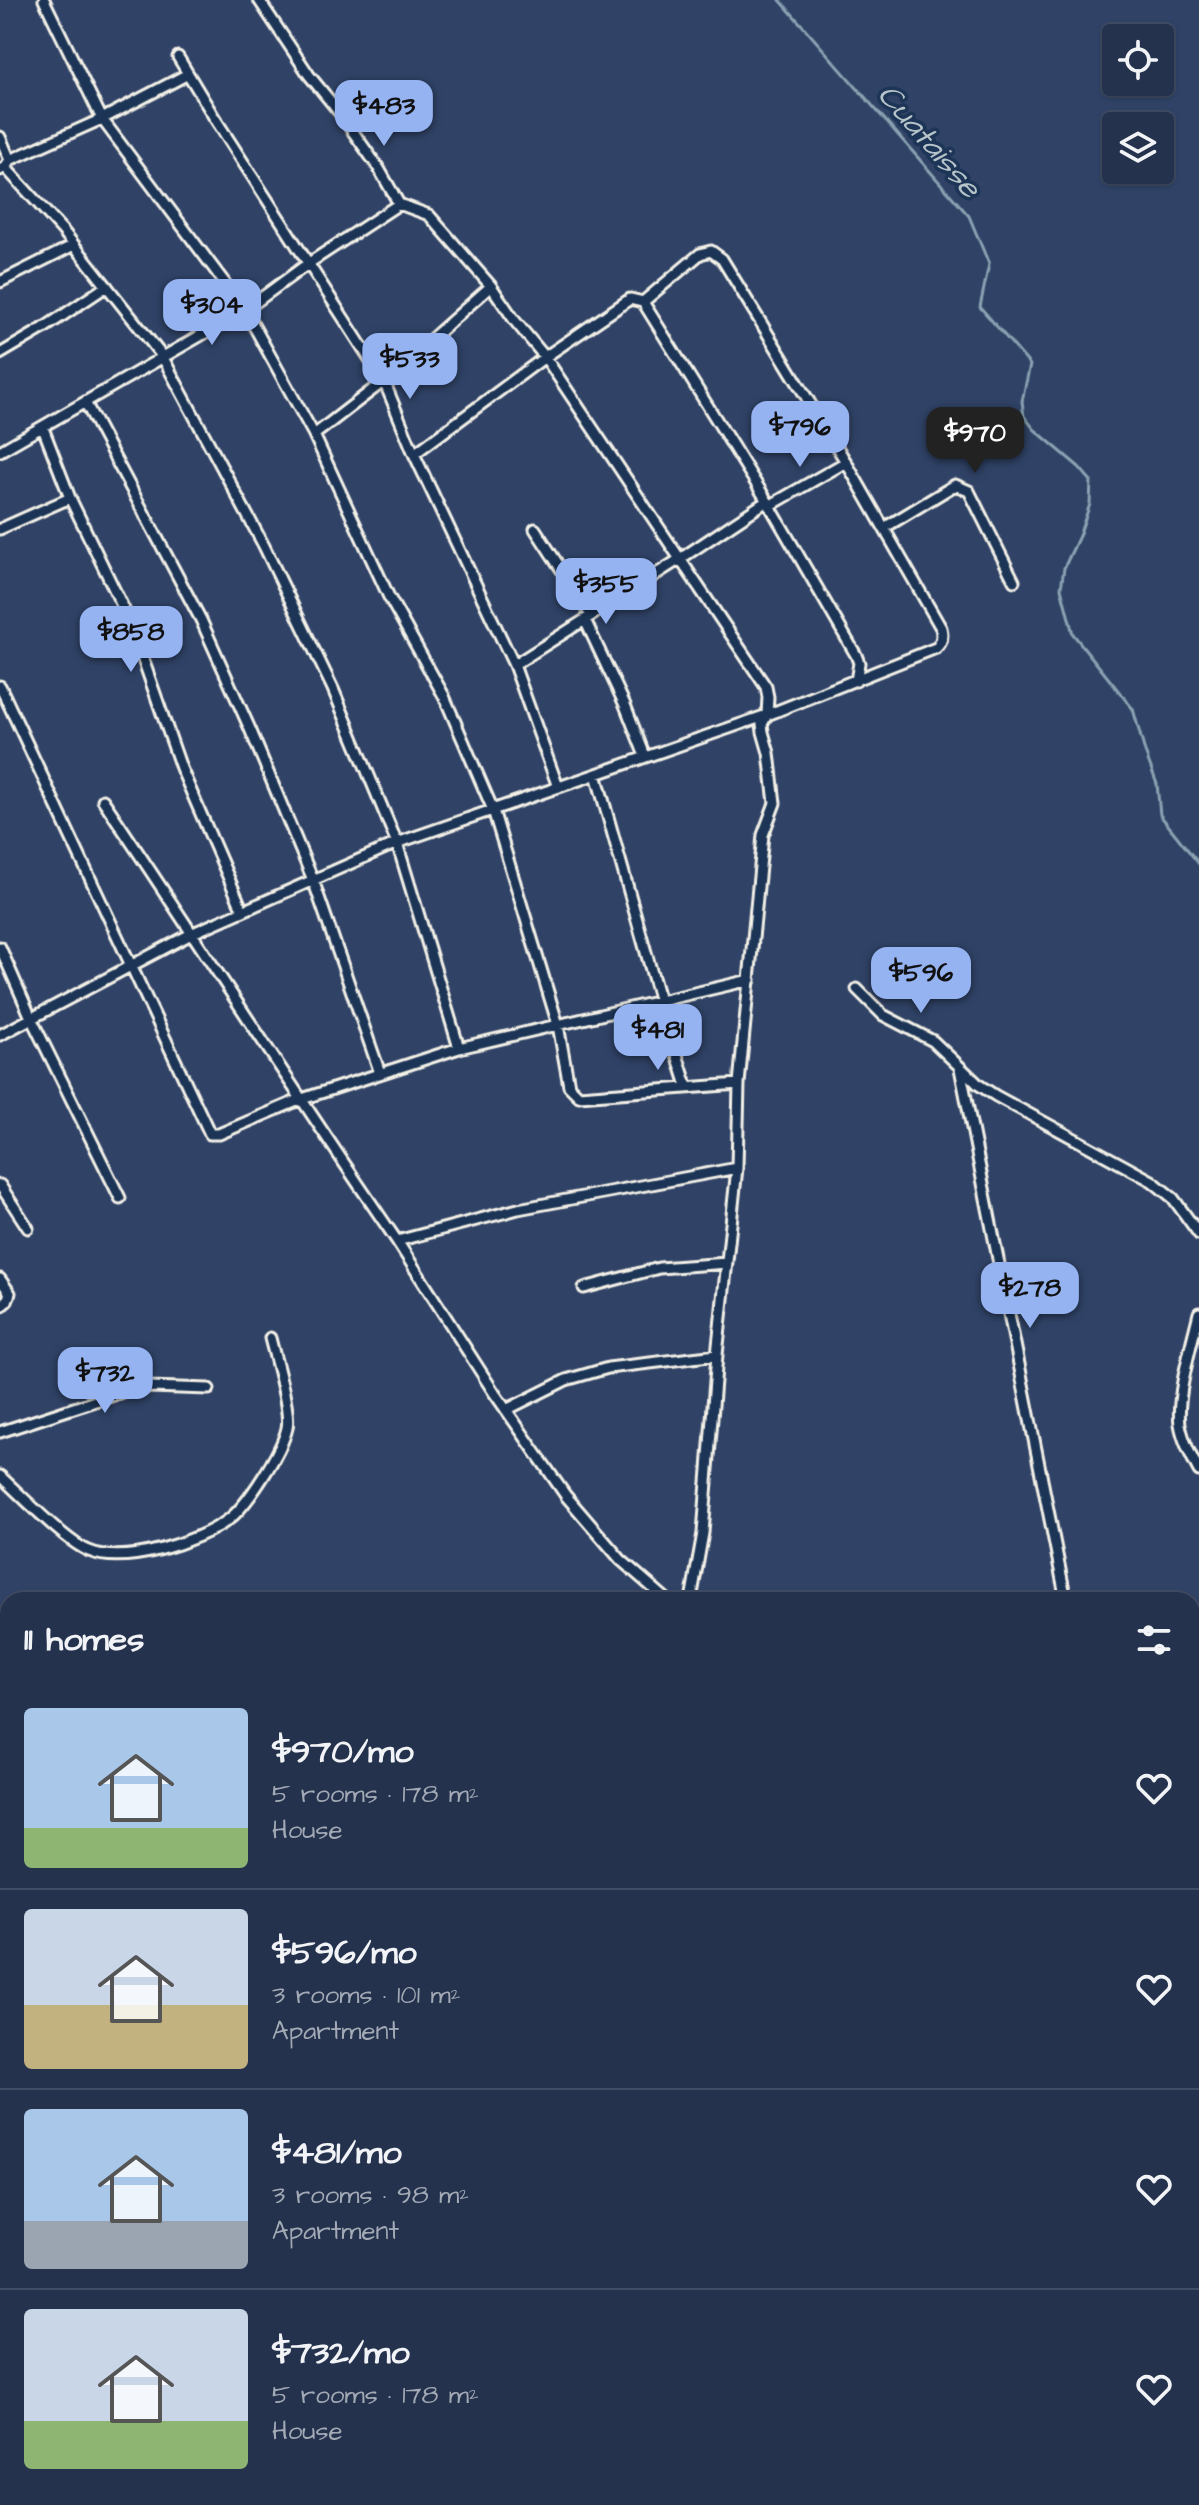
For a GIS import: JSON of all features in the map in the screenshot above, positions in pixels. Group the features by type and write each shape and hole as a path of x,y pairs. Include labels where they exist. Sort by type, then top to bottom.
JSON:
{"street":[{"path":"44,0 102,119 245,310 314,435 389,597 444,696 493,810 558,1025 569,1086 579,1096 739,1084"},
{"path":"259,0 309,75 378,167 399,204 429,215 491,286 545,357 766,687 769,704 762,724 775,803 763,835 739,1084 737,1168 717,1355 703,1533 692,1592"},
{"path":"178,57 384,381 414,454 514,665 558,787"},
{"path":"5,165 188,74"},
{"path":"0,137 5,165 74,245 162,356 264,546 333,689 397,843 459,1048"},
{"path":"0,451 245,310 309,263 399,204"},
{"path":"0,282 74,245"},
{"path":"0,1035 193,933 397,843 767,715 936,648 941,641 941,628 846,462 722,259 715,253 706,251 700,254 643,302"},
{"path":"0,354 107,286"},
{"path":"314,435 384,381 491,286"},
{"path":"414,454 545,357 630,299 643,302 769,503 856,655 859,663 856,681"},
{"path":"85,402 201,620 250,729 313,880 380,1073"},
{"path":"43,428 70,498 130,622 181,768 243,911"},
{"path":"514,665 769,503 846,462"},
{"path":"884,528 955,485 962,486 969,491 1014,581"},
{"path":"0,529 70,498"},
{"path":"535,529 588,618 645,756"},
{"path":"0,686 210,1134 219,1134 299,1100 459,1048 750,980"},
{"path":"596,774 687,1086"},
{"path":"103,800 193,933 299,1100 397,1241 506,1410 566,1496 621,1560 658,1592"},
{"path":"0,947 32,1020 120,1198"},
{"path":"857,989 883,1015 933,1041 979,1085 1152,1181 1173,1198 1199,1234"},
{"path":"960,1068 1064,1592"},
{"path":"397,1241 518,1209 737,1168"},
{"path":"0,1185 28,1228"},
{"path":"584,1288 659,1268 727,1263"},
{"path":"0,1279 10,1293 0,1307"},
{"path":"1199,1313 1180,1401 1180,1423 1186,1446 1199,1471"},
{"path":"0,1476 73,1542 88,1551 108,1556 158,1552 218,1526 238,1512 251,1496 286,1433 288,1416 270,1338"},
{"path":"506,1410 566,1380 608,1368 717,1355"},
{"path":"0,1432 126,1391 150,1387 209,1389"}],"waterway":[{"name":"Cuataisse","path":"780,0 969,216 989,264 980,307 1030,365 1022,401 1024,416 1091,481 1090,504 1064,568 1061,588 1073,634 1133,709 1157,784 1160,815 1199,864"}]}
